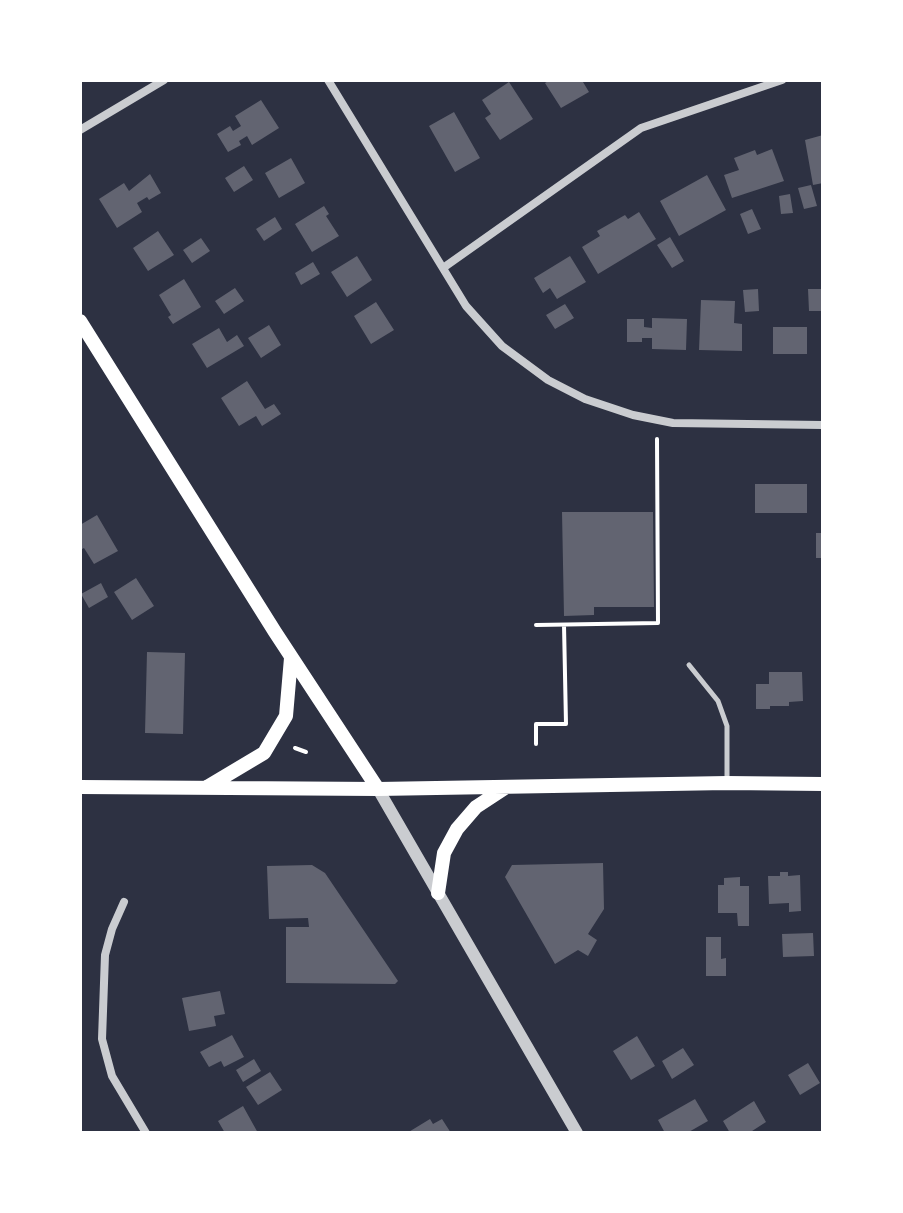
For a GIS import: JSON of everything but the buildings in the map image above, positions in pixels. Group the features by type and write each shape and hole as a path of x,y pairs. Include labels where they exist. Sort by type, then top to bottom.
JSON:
{"main road":[{"path":"80,321 291,658 378,789"},
{"path":"206,788 264,753 286,716 291,658"},
{"path":"80,787 378,789 823,784"},
{"path":"438,893 444,853 457,829 476,807 506,787"}],"street":[{"path":"80,130 164,80"},
{"path":"328,80 466,306 502,346 548,380 585,399 633,415 673,423 823,425"},
{"path":"443,268 641,128 782,80"},
{"path":"378,789 577,1133"},
{"path":"124,902 105,955 102,1039 112,1076 146,1133"}],"lane":[{"path":"689,665 718,701 727,726 727,783"}],"path":[{"path":"536,625 658,623 657,439"},
{"path":"536,744 536,724 566,724 564,625"},
{"path":"295,748 306,752"}]}
